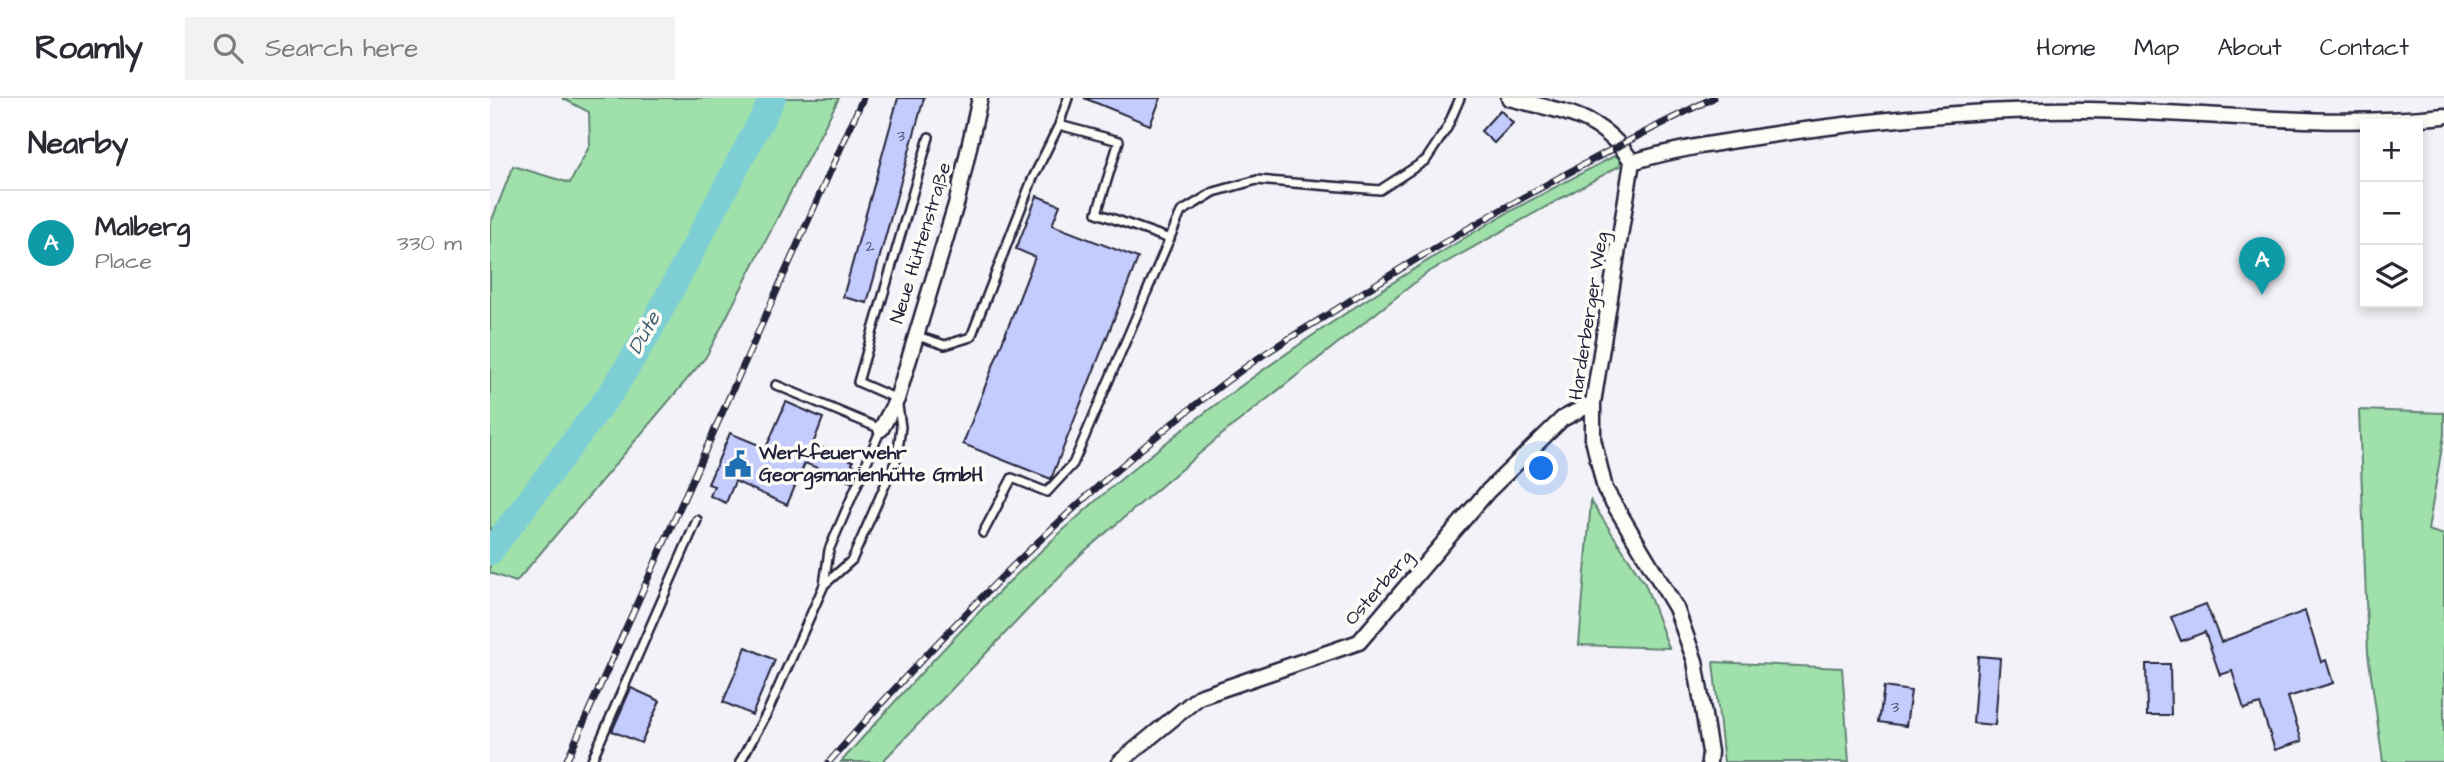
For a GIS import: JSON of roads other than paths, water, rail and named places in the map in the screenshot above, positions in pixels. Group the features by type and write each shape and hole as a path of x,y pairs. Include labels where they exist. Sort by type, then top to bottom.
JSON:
{"street":[{"name":"Neue Hüttenstraße","path":"881,429 897,399 914,335 957,201 981,98"},
{"path":"1509,98 1585,119 1606,130 1632,162 1697,146 1846,124 1983,112 2089,110 2257,120 2389,122 2444,116"},
{"name":"Harderberger Weg","path":"1632,162 1593,403 1593,439 1605,489 1676,608 1695,661 1710,752 1709,762"},
{"name":"Osterberg","path":"1120,762 1199,697 1359,642 1488,492 1562,419 1593,403"}],"lane":[{"path":"914,335 944,345 971,337 1032,180 1059,125 1068,98"},
{"path":"983,533 1012,478 1047,492 1073,464 1181,212 1214,192 1257,180 1380,190 1426,160 1447,128 1460,98"},
{"path":"1059,125 1119,141 1097,213 1170,239"},
{"path":"897,399 858,382 929,137"},
{"path":"776,385 881,429"},
{"name":"Neue Hüttenstraße","path":"824,585 852,561 897,458 901,427 897,399"},
{"name":"Neue Hüttenstraße","path":"740,762 767,713 824,585 829,550 881,429"},
{"path":"591,762 697,520"}],"waterway":[{"name":"Düte","path":"490,552 613,390 649,332 773,98"}],"railway":[{"path":"566,762 863,98"},
{"path":"829,762 925,656 1025,554 1131,458 1243,369 1475,224 1713,98"}],"place":[{"name":"Malberg","path":"2262,295"},
{"name":"Werkfeuerwehr Georgsmarienhütte GmbH","path":"738,464"}]}
